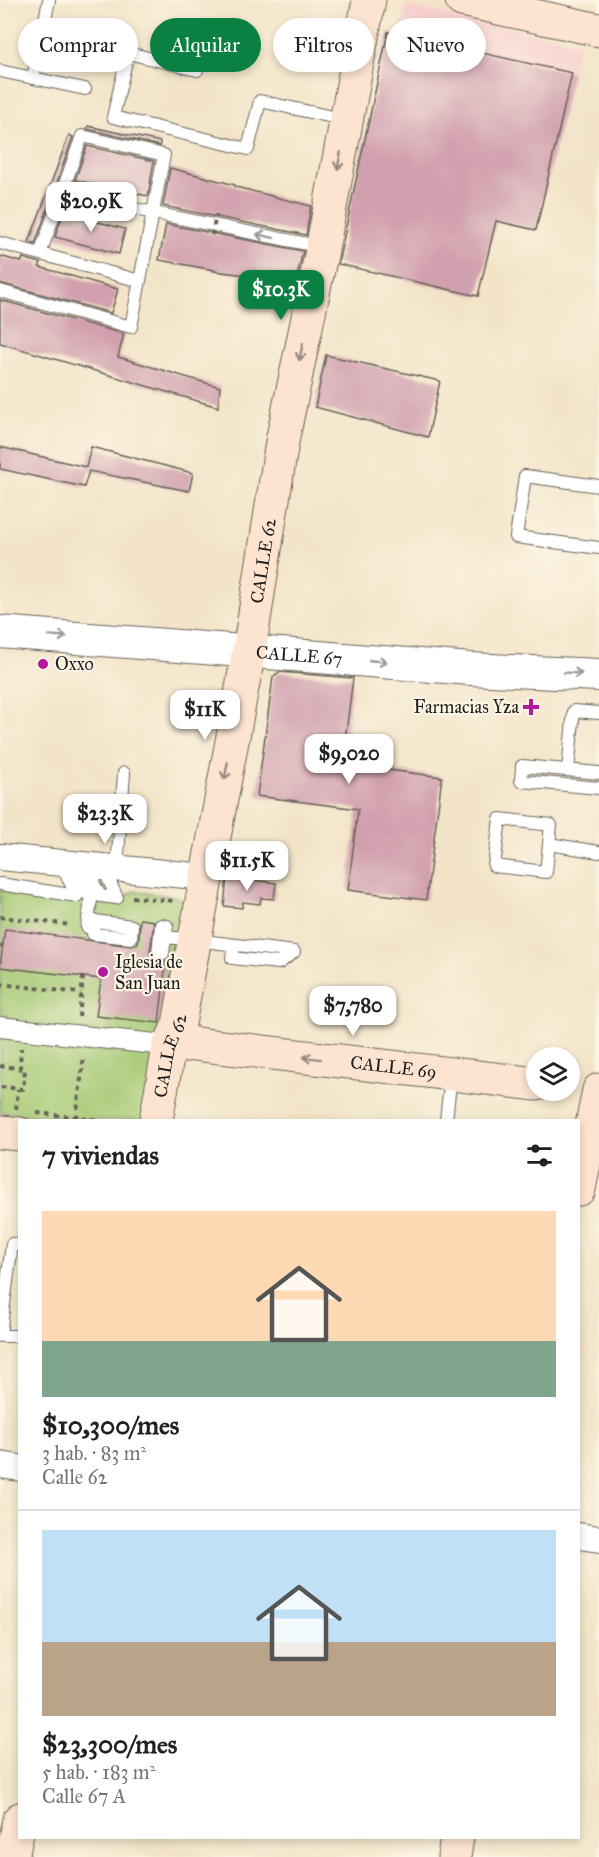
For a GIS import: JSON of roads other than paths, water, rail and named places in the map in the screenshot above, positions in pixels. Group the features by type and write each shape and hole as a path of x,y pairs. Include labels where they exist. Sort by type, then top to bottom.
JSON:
{"main road":[{"name":"CALLE 62","path":"156,1119 162,1045 179,1024 179,938 206,877 249,651 282,442 323,247 369,0"},
{"path":"462,0 511,6 599,30"},
{"name":"CALLE 69","path":"162,1045 195,1044 526,1083"},
{"path":"580,1089 599,1090 580,1185"},
{"path":"12,1857 18,1828"},
{"path":"454,1857 457,1839"}],"street":[{"name":"CALLE 67","path":"0,632 471,669 599,675"},
{"path":"0,857 206,877"},
{"name":"CALLE 69","path":"0,1027 162,1045"},
{"path":"0,1465 18,1468"},
{"path":"580,1536 599,1539"}],"lane":[{"path":"33,78 49,0"},
{"path":"150,58 128,53 113,117 248,149 260,101 347,120"},
{"path":"0,71 85,89"},
{"path":"0,291 131,327 164,156 82,136 40,254"},
{"path":"61,194 323,247"},
{"path":"0,243 140,281"},
{"path":"599,486 525,476 516,537 599,549"},
{"path":"568,770 574,711 599,713"},
{"path":"599,773 522,766 521,780 599,788"},
{"path":"0,884 77,896 124,773"},
{"path":"500,819 551,825 549,844 546,872 494,866 500,819"},
{"path":"549,844 599,852"},
{"path":"87,865 91,900 90,927"},
{"path":"179,938 234,945"},
{"path":"446,1119 451,1074"},
{"path":"18,1245 12,1244 0,1335 18,1336"}],"place":[{"name":"Oxxo","path":"43,664"},
{"name":"Farmacias Yza","path":"531,707"},
{"name":"Iglesia de San Juan","path":"103,972"}]}
